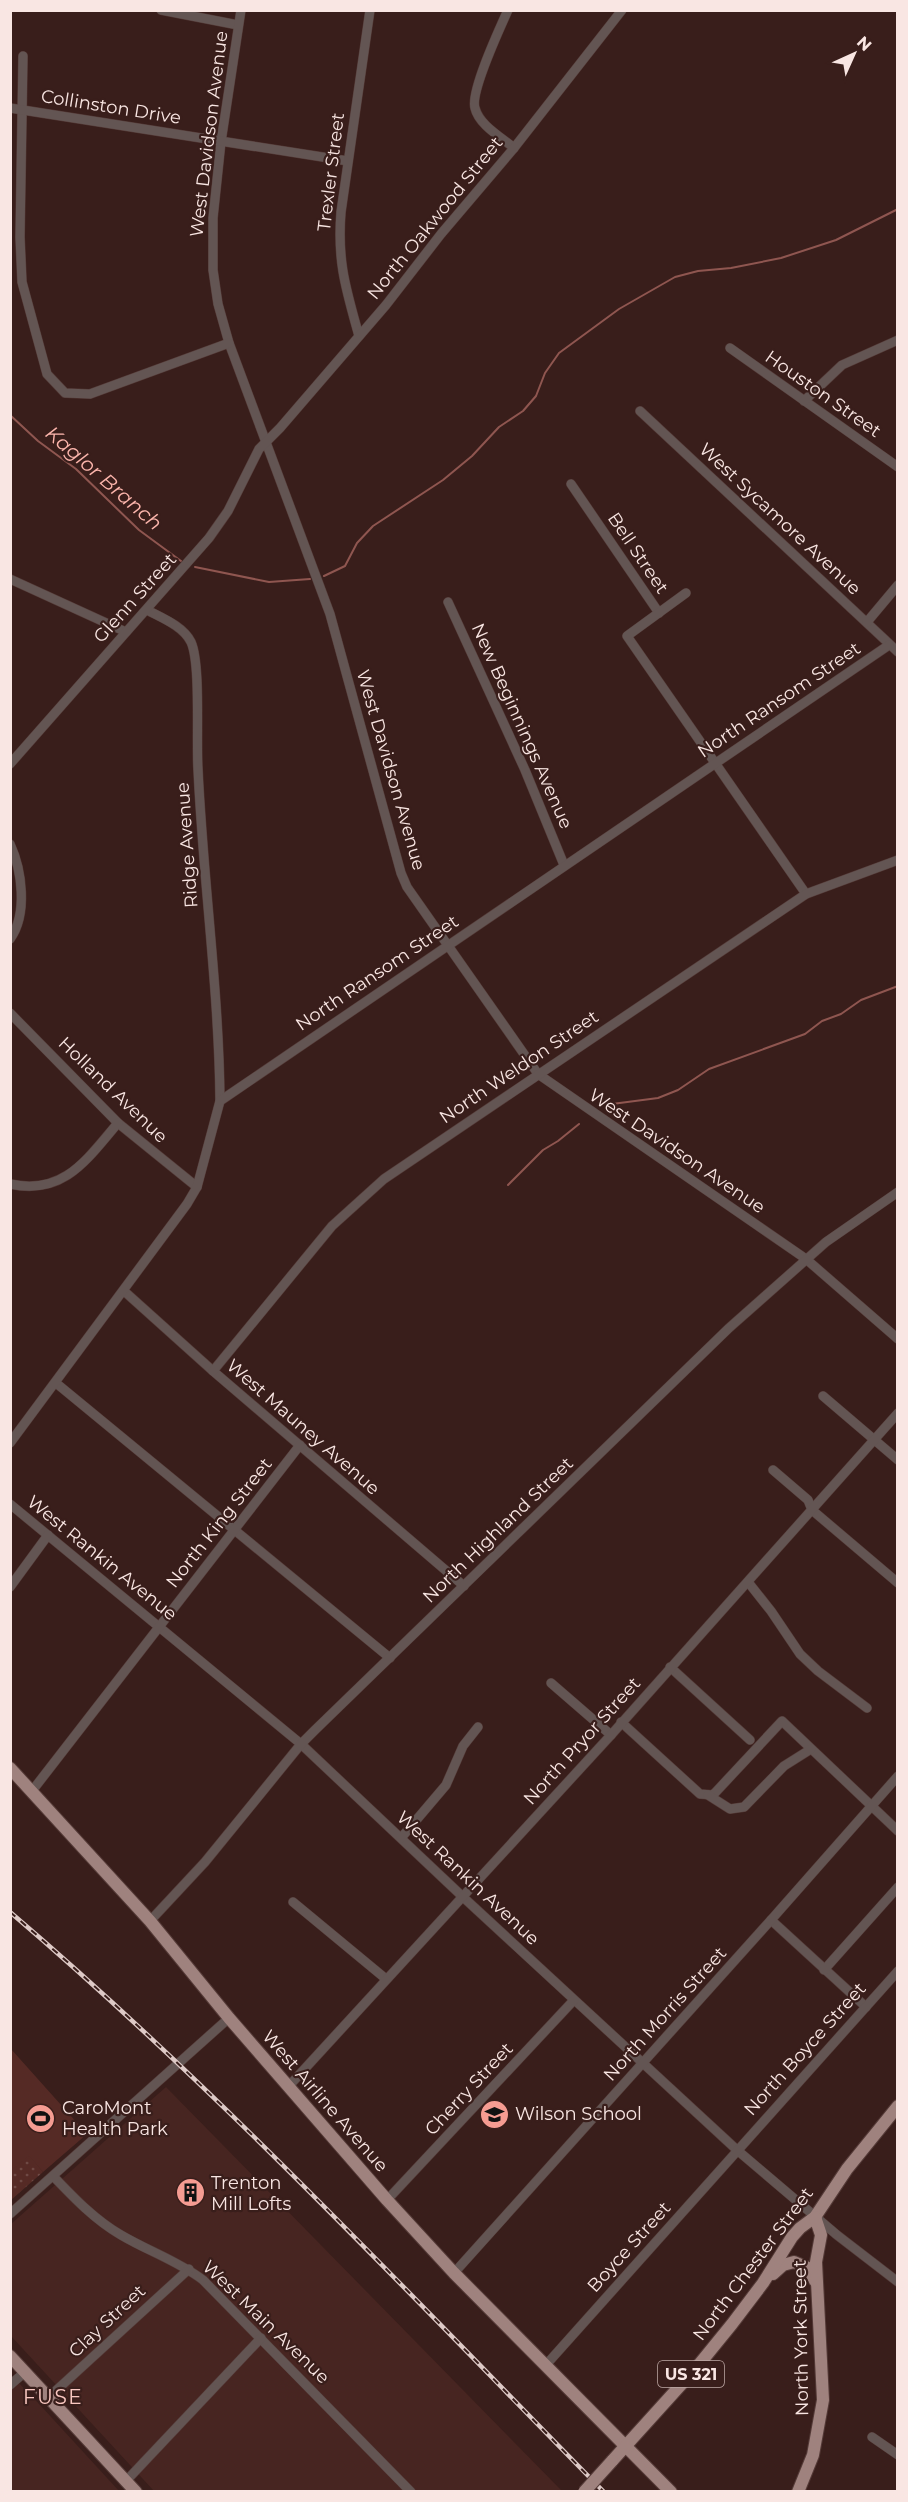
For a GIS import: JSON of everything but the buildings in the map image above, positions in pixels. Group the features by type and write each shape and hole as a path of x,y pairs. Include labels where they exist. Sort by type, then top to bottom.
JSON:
{"main road":[{"name":"West Airline Avenue","path":"10,1768 150,1921 230,2018 387,2200 454,2273 671,2492"},
{"name":"North Chester Street","path":"584,2492 697,2367 763,2283 792,2237 815,2217 847,2169 897,2106"},
{"name":"North York Street","path":"798,2492 813,2456 821,2426 824,2400 816,2262 821,2235 815,2217"},
{"path":"763,2283 783,2265 794,2262 808,2268 817,2286"},
{"path":"10,2356 136,2492"}],"street":[{"path":"161,10 238,25"},
{"name":"West Davidson Avenue","path":"241,10 221,142 213,218 212,259 218,304 229,344 330,614 401,873 412,897 538,1074 806,1259 897,1339"},
{"name":"Trexler Street","path":"359,336 341,271 339,244 348,161 370,10"},
{"path":"508,10 484,69 474,99 474,108 483,122 514,148"},
{"name":"North Oakwood Street","path":"267,441 359,336 514,148 622,10"},
{"path":"24,56 15,236 22,282 47,374 65,393 90,394 229,344"},
{"name":"Collinston Drive","path":"10,108 348,161"},
{"path":"804,401 842,365 897,340"},
{"name":"Houston Street","path":"730,348 897,467"},
{"name":"West Sycamore Avenue","path":"640,411 897,652"},
{"name":"Glenn Street","path":"10,764 147,610 218,526 259,449 267,441"},
{"name":"Bell Street","path":"571,484 659,613 686,592"},
{"path":"10,579 126,632"},
{"name":"North Ransom Street","path":"867,622 897,585"},
{"name":"New Beginnings Avenue","path":"448,602 525,770 564,865"},
{"name":"Ridge Avenue","path":"147,610 185,633 192,646 197,698 201,829 218,1038 220,1101"},
{"path":"659,613 627,636 806,894"},
{"name":"North Ransom Street","path":"220,1101 889,645"},
{"path":"10,844 19,872 20,907 18,921 10,939"},
{"name":"North Weldon Street","path":"213,1371 332,1226 360,1198 384,1179 806,894 897,860"},
{"name":"Holland Avenue","path":"10,1012 118,1123 197,1187"},
{"path":"12,1436 56,1383 187,1204 197,1187 220,1101"},
{"path":"10,1184 38,1187 61,1180 81,1164 118,1123"},
{"name":"North Highland Street","path":"150,1921 205,1862 301,1744 729,1328 806,1259 897,1192"},
{"name":"West Mauney Avenue","path":"124,1291 213,1371 464,1586"},
{"path":"56,1383 390,1658"},
{"path":"823,1396 897,1460"},
{"name":"North Pryor Street","path":"288,2086 611,1735 897,1413"},
{"name":"North King Street","path":"32,1791 300,1445"},
{"path":"773,1470 808,1500 812,1510 897,1583"},
{"name":"West Rankin Avenue","path":"10,1504 301,1744 463,1898 737,2150 815,2217 897,2282"},
{"path":"10,1587 48,1535"},
{"path":"748,1582 800,1654 818,1671 867,1708"},
{"path":"670,1667 750,1740"},
{"path":"551,1683 611,1735"},
{"path":"704,1795 713,1795 782,1721 897,1832"},
{"path":"621,1722 704,1795 730,1809 744,1807 784,1766 811,1749"},
{"path":"401,1838 446,1785 463,1746 478,1727"},
{"name":"North Morris Street","path":"454,2273 897,1776"},
{"path":"824,1970 897,1887"},
{"path":"293,1902 386,1979"},
{"path":"771,1920 866,2007"},
{"name":"North Boyce Street","path":"737,2150 897,1971"},
{"name":"Cherry Street","path":"387,2200 574,2000"},
{"path":"10,2214 230,2018"},
{"name":"Boyce Street","path":"545,2366 737,2150"},
{"name":"West Main Avenue","path":"53,2176 81,2205 111,2229 189,2269 203,2280 411,2492"},
{"name":"Clay Street","path":"48,2397 189,2269"},
{"path":"126,2481 261,2338"},
{"path":"10,2385 25,2372"},
{"path":"872,2437 897,2455"}],"shaded area":[{"name":"CaroMont Health Park","path":"11,2049 87,2134 43,2172 29,2156 11,2171"},
{"path":"166,2087 562,2491 154,2491 11,2336 11,2224"},
{"path":"29,2155 43,2172 11,2200 10,2171"},
{"path":"10,2374 41,2406 119,2491 11,2491"}],"waterway":[{"name":"Kaglor Branch","path":"324,576 345,566 357,543 373,526 443,480 472,456 499,427 523,411 536,396 545,373 559,353 619,309 675,277 698,271 731,268 781,258 836,240 898,209"},
{"name":"Kaglor Branch","path":"10,415 38,441 76,469 139,530 181,561"},
{"name":"Kaglor Branch","path":"195,567 269,582 310,579"},
{"path":"612,1104 658,1098 678,1090 709,1069 805,1034 822,1021 841,1014 861,1000 898,986"},
{"path":"508,1185 543,1150 579,1124"}],"railway":[{"path":"10,1912 165,2051 240,2123 604,2492"}],"place":[{"name":"Wilson School","path":"494,2114"},
{"name":"CaroMont Health Park","path":"41,2118"},
{"name":"Trenton Mill Lofts","path":"190,2193"}],"district":[{"name":"FUSE","path":"53,2397"}]}
